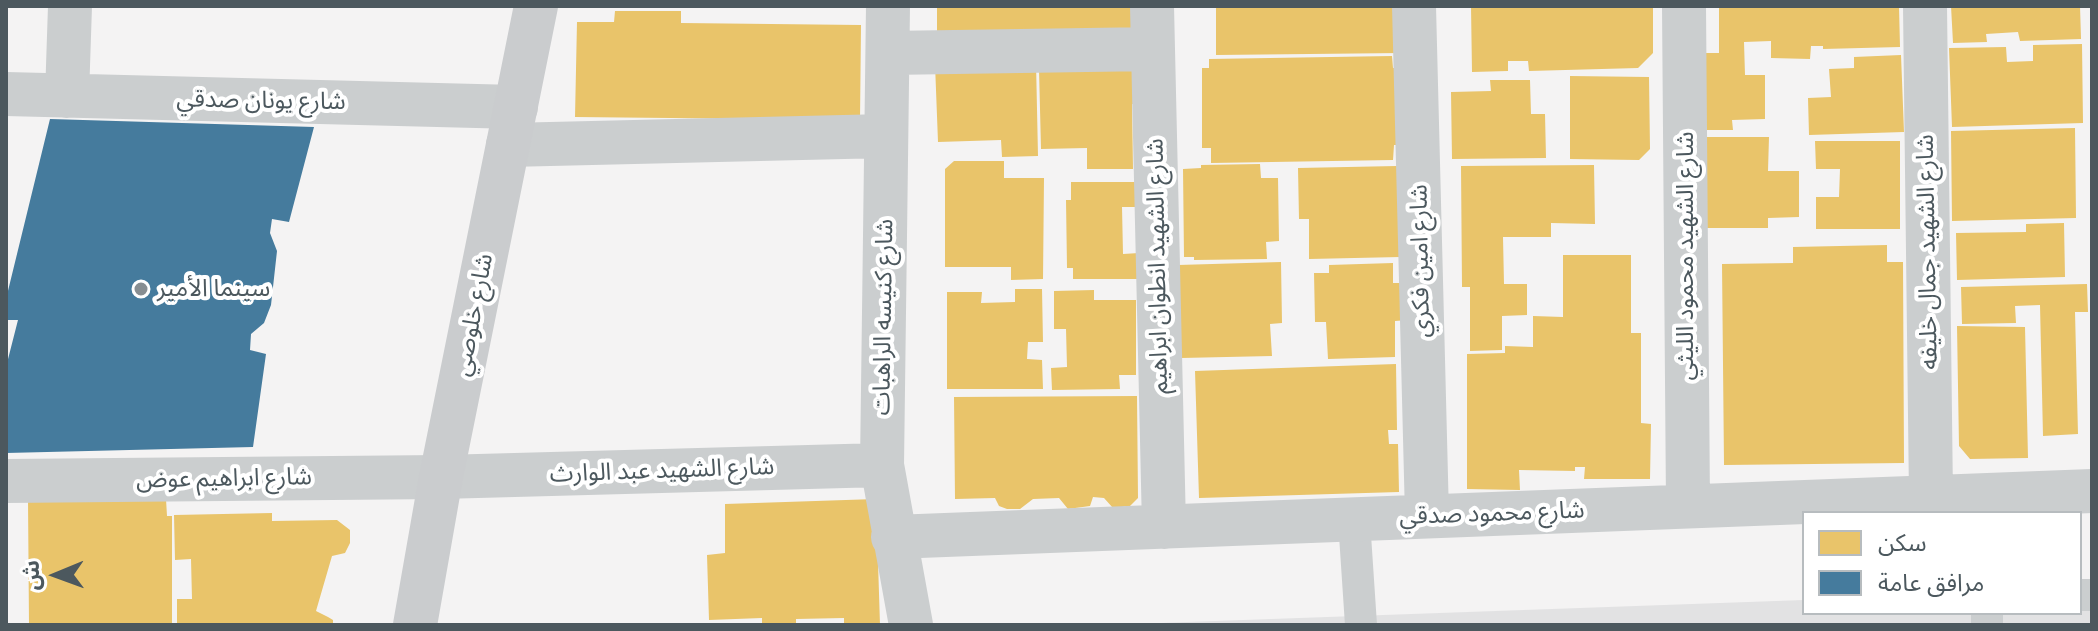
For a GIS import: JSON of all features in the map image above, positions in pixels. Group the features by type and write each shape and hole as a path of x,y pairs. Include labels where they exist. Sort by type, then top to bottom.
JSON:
{"main road":[{"name":"شارع خلوصي","path":"415,625 441,477 536,6"}],"street":[{"path":"67,96 70,6"},
{"name":"شارع كنيسه الراهبات","path":"888,6 882,465 911,625"},
{"name":"شارع الشهيد انطوان ابراهيم","path":"1152,6 1164,527"},
{"name":"شارع امين فكري","path":"1414,6 1427,516"},
{"name":"شارع الشهيد محمود الليثي","path":"1684,6 1688,505"},
{"name":"شارع الشهيد جمال خليفه","path":"1925,6 1931,497"},
{"path":"888,53 1153,49"},
{"name":"شارع يونان صدقي","path":"6,94 512,126 886,136"},
{"name":"شارع الشهيد عبد الوارث","path":"441,477 882,465"},
{"name":"شارع ابراهيم عوض","path":"6,481 441,477"},
{"name":"شارع محمود صدقي","path":"893,537 1931,497 1983,504 2092,491"}],"lane":[{"path":"1354,520 1361,625"}],"shaded area":[{"path":"2082,590 2092,590 2092,625 1103,625 1802,600 1802,615 2082,615"}],"building: سكن":[{"path":"937,6 1139,6 1139,35 937,32"},
{"path":"1216,6 1402,6 1402,53 1216,55"},
{"path":"1471,6 1653,6 1653,53 1638,68 1529,71 1528,61 1508,61 1508,71 1472,72"},
{"path":"1719,6 1899,6 1900,47 1823,49 1823,46 1811,46 1810,59 1771,58 1771,41 1744,42 1745,75 1765,75 1765,119 1732,120 1733,130 1694,130 1694,53 1719,53"},
{"path":"1951,6 2080,6 2081,39 2020,41 2018,32 1986,34 1987,42 1953,43"},
{"path":"615,11 681,11 681,23 861,25 860,120 575,117 577,22 614,22"},
{"path":"2082,44 2083,123 1952,127 1949,48 2006,47 2007,62 2033,61 2033,45"},
{"path":"1901,55 1904,132 1809,135 1808,98 1831,97 1829,69 1854,68 1854,57"},
{"path":"1392,56 1393,68 1405,68 1405,145 1394,145 1393,160 1211,163 1211,148 1202,148 1202,68 1209,68 1209,59"},
{"path":"1036,62 1038,156 1002,157 1001,140 938,142 935,64"},
{"path":"1141,67 1142,104 1132,104 1133,169 1087,169 1087,148 1041,149 1039,69"},
{"path":"1570,76 1649,77 1650,149 1639,160 1570,159"},
{"path":"1490,80 1530,80 1531,114 1545,114 1546,158 1452,159 1451,92 1491,91"},
{"path":"2075,128 2076,218 1952,221 1951,131"},
{"path":"1694,137 1769,137 1768,171 1799,171 1799,217 1768,218 1768,228 1694,228"},
{"path":"1815,141 1900,141 1900,229 1816,229 1816,197 1839,197 1840,169 1816,169"},
{"path":"954,161 1004,161 1004,178 1044,178 1043,279 1011,280 1011,267 945,267 945,169"},
{"path":"1260,164 1261,178 1278,178 1279,241 1266,242 1267,259 1194,260 1194,257 1184,257 1183,169 1201,168 1201,165"},
{"path":"1594,165 1595,224 1551,223 1551,237 1503,237 1504,284 1527,284 1527,315 1502,316 1502,350 1470,351 1470,287 1462,287 1461,166"},
{"path":"1397,166 1400,257 1309,259 1309,219 1299,219 1298,168"},
{"path":"1071,182 1139,182 1139,207 1122,207 1123,254 1139,253 1140,279 1073,279 1073,268 1067,268 1066,200 1071,200"},
{"path":"2064,223 2065,277 1957,280 1956,233 2026,232 2026,224"},
{"path":"1887,245 1887,262 1903,262 1904,463 1724,465 1722,264 1793,263 1793,247"},
{"path":"1563,255 1631,255 1631,333 1641,333 1641,423 1651,424 1650,479 1584,479 1585,467 1575,467 1575,471 1519,470 1520,490 1467,489 1467,354 1505,353 1505,346 1533,347 1533,316 1563,317"},
{"path":"1281,262 1282,323 1270,324 1272,356 1181,358 1178,265"},
{"path":"1393,263 1393,283 1406,283 1408,320 1395,321 1395,357 1328,359 1326,322 1315,322 1314,273 1329,273 1329,265"},
{"path":"2087,284 2088,312 2075,312 2078,434 2043,436 2040,305 2015,306 2016,323 1962,324 1961,287"},
{"path":"1015,289 1042,289 1043,342 1028,342 1027,359 1042,360 1043,389 947,389 947,292 982,292 981,303 1015,302"},
{"path":"1094,290 1094,300 1136,300 1136,375 1119,375 1120,389 1052,390 1051,368 1067,367 1066,329 1054,329 1054,291"},
{"path":"1957,326 2025,327 2028,458 1970,459 1959,446"},
{"path":"1396,364 1397,430 1388,430 1389,444 1398,444 1399,492 1199,498 1195,371"},
{"path":"1137,396 1138,498 1130,506 1113,508 1104,498 1093,497 1090,506 1068,509 1059,498 1033,499 1020,509 1007,509 999,506 995,498 955,499 954,397"},
{"path":"166,499 167,516 172,516 172,625 29,625 28,500"},
{"path":"876,499 880,625 844,625 844,618 796,619 796,625 762,625 762,618 709,620 707,555 725,553 725,504"},
{"path":"272,513 272,521 337,520 350,530 350,543 345,553 332,556 316,611 333,620 333,625 177,625 177,599 192,599 191,559 175,560 174,515"}],"building: مرافق عامة":[{"name":"سينما الأمير","path":"50,119 314,127 289,222 272,219 270,233 277,251 271,305 264,323 251,334 250,350 266,354 253,447 6,453 6,367 18,320 6,320 6,299"}],"place":[{"name":"سينما الأمير","path":"141,289"}]}
